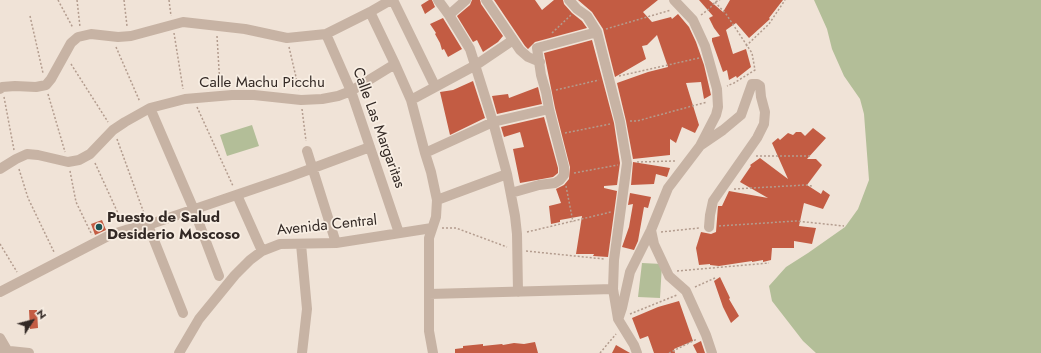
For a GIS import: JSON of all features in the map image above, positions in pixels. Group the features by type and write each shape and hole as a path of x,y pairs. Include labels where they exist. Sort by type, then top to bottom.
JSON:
{"street":[{"path":"1,88 14,86 36,87 46,85 51,79 71,43 80,37 91,34 128,36 183,22 245,28 287,38 326,34 392,0 435,86"},
{"path":"438,0 449,14 470,49 476,64 493,122 511,193 517,234 518,292"},
{"path":"449,14 466,0"},
{"path":"486,0 520,50 528,57 540,62"},
{"path":"569,0 577,9 587,16 597,32 620,122 626,163 614,260 613,289 620,323 634,345 637,353"},
{"path":"620,323 630,272 651,230 668,188 700,146 716,115 718,107 717,94 709,56 693,20 677,3"},
{"path":"370,12 396,64 411,100 431,172 437,200 436,217 429,238 430,331 433,353"},
{"path":"511,193 539,185 555,183 564,175 564,167 541,75 537,48 597,32"},
{"name":"Calle Las Margaritas","path":"326,34 351,91 399,233"},
{"path":"411,100 476,64 513,40"},
{"name":"Calle Machu Picchu","path":"0,169 27,154 68,162 79,160 90,154 113,130 147,109 189,98 221,96 254,95 301,100 322,99 338,96 351,91 396,64"},
{"path":"700,146 723,130 740,115 752,84 757,84 760,86 765,112 764,124 757,138 713,201 709,227"},
{"path":"147,109 194,210 219,276"},
{"path":"425,153 493,122 549,109"},
{"path":"0,292 110,235 148,226 313,169 370,147"},
{"path":"308,151 336,243"},
{"path":"437,200 507,174"},
{"path":"237,195 262,251"},
{"path":"148,226 183,313"},
{"name":"Avenida Central","path":"179,353 199,319 235,275 250,260 262,251 280,244 336,243 432,228"},
{"path":"651,230 654,244 669,276 686,291 706,335 712,353"},
{"path":"301,244 307,309 302,353"},
{"path":"429,294 613,289"},
{"path":"0,338 4,350 25,353"}],"path":[{"path":"58,0 80,37"},
{"path":"77,0 80,37"},
{"path":"124,0 128,36"},
{"path":"169,0 172,24 189,98 237,195"},
{"path":"693,20 710,9 715,2 720,0"},
{"path":"746,46 768,24 785,0"},
{"path":"555,134 620,122 637,121 717,94 755,70 752,53 726,14 715,2"},
{"path":"597,32 677,3"},
{"path":"550,35 577,9"},
{"path":"216,26 221,96"},
{"path":"111,36 147,109"},
{"path":"287,38 301,100 308,151"},
{"path":"546,92 709,56"},
{"path":"1,88 16,159 28,198 58,261"},
{"path":"90,154 126,230"},
{"path":"754,156 810,156"},
{"path":"68,162 76,202 96,242"},
{"path":"564,175 573,222"},
{"path":"729,189 812,186"},
{"path":"517,234 621,210"},
{"path":"654,244 662,231 796,221 844,226"},
{"path":"0,244 22,281"},
{"path":"669,276 674,267 677,271 769,263"},
{"path":"600,353 620,323 715,278"},
{"path":"669,353 706,335"}],"green space":[{"path":"814,0 1041,0 1041,353 816,353 803,341 772,301 769,286 786,267 845,227 858,209 869,180 864,114 860,99 844,76 832,49 827,29"},
{"path":"252,125 259,146 227,156 220,135"},
{"path":"642,263 662,264 660,298 638,297"}],"building":[{"path":"429,0 432,0 435,7 425,14 421,5"},
{"path":"472,0 480,0 481,4 503,36 498,42 483,52 477,40 473,42 457,16 470,5"},
{"path":"494,0 535,0 542,10 554,0 563,0 564,4 582,21 587,28 535,42 528,49"},
{"path":"578,0 658,0 643,12 652,22 671,17 672,19 678,14 689,27 704,65 711,95 704,99 701,82 686,83 699,125 695,133 682,127 676,143 670,139 670,155 633,159 617,83 648,72 668,67 657,35 647,45 642,46 646,59 615,77 603,29 592,12"},
{"path":"699,0 709,0 723,12 730,0 783,0 769,18 770,19 749,38 736,23 726,30 733,54 746,49 751,67 737,78 736,76 729,80 727,70 723,72 712,41 712,38 720,36 709,18 713,16"},
{"path":"443,18 462,49 448,57 444,49 442,50 435,34 436,33 430,24"},
{"path":"592,40 614,123 620,163 617,185 604,186 604,188 617,191 608,257 593,256 594,254 576,254 582,216 560,220 560,222 551,224 549,206 561,203 556,189 564,185 569,179 570,167 555,108 544,53"},
{"path":"473,81 485,118 450,135 440,92 453,90"},
{"path":"538,87 542,104 497,114 492,96 508,94 509,98"},
{"path":"544,117 558,168 558,173 553,177 520,183 513,149 524,147 520,132 504,137 501,127"},
{"path":"813,128 826,138 807,159 816,159 822,165 807,185 821,194 823,190 830,195 823,209 804,203 799,226 816,228 812,244 794,241 794,248 772,248 771,260 763,262 763,260 719,266 710,264 699,265 696,248 701,232 711,234 716,232 718,206 722,206 729,191 768,198 740,182 751,166 750,165 760,158 788,179 772,143 778,138 780,140 788,133 793,135 796,132 801,132 805,136"},
{"path":"633,162 670,168 667,177 656,174 654,184 631,185"},
{"path":"630,193 651,197 648,208 644,207 638,241 634,250 622,247 629,227 633,204 628,205"},
{"name":"Puesto de Salud Desiderio Moscoso","path":"102,220 106,230 95,235 91,224"},
{"path":"720,277 730,298 729,299 739,316 731,323 723,307 714,281"},
{"path":"679,301 693,341 674,349 675,353 654,353 648,336 640,339 632,318 658,307"},
{"path":"29,310 37,310 38,328 30,329"},
{"path":"701,341 705,353 697,353 693,345"},
{"path":"535,342 538,353 455,353 455,349 463,348 463,346 483,344 483,346 514,343 524,344"},
{"path":"616,345 630,353 612,353"}],"place":[{"name":"Puesto de Salud Desiderio Moscoso","path":"99,227"}]}
